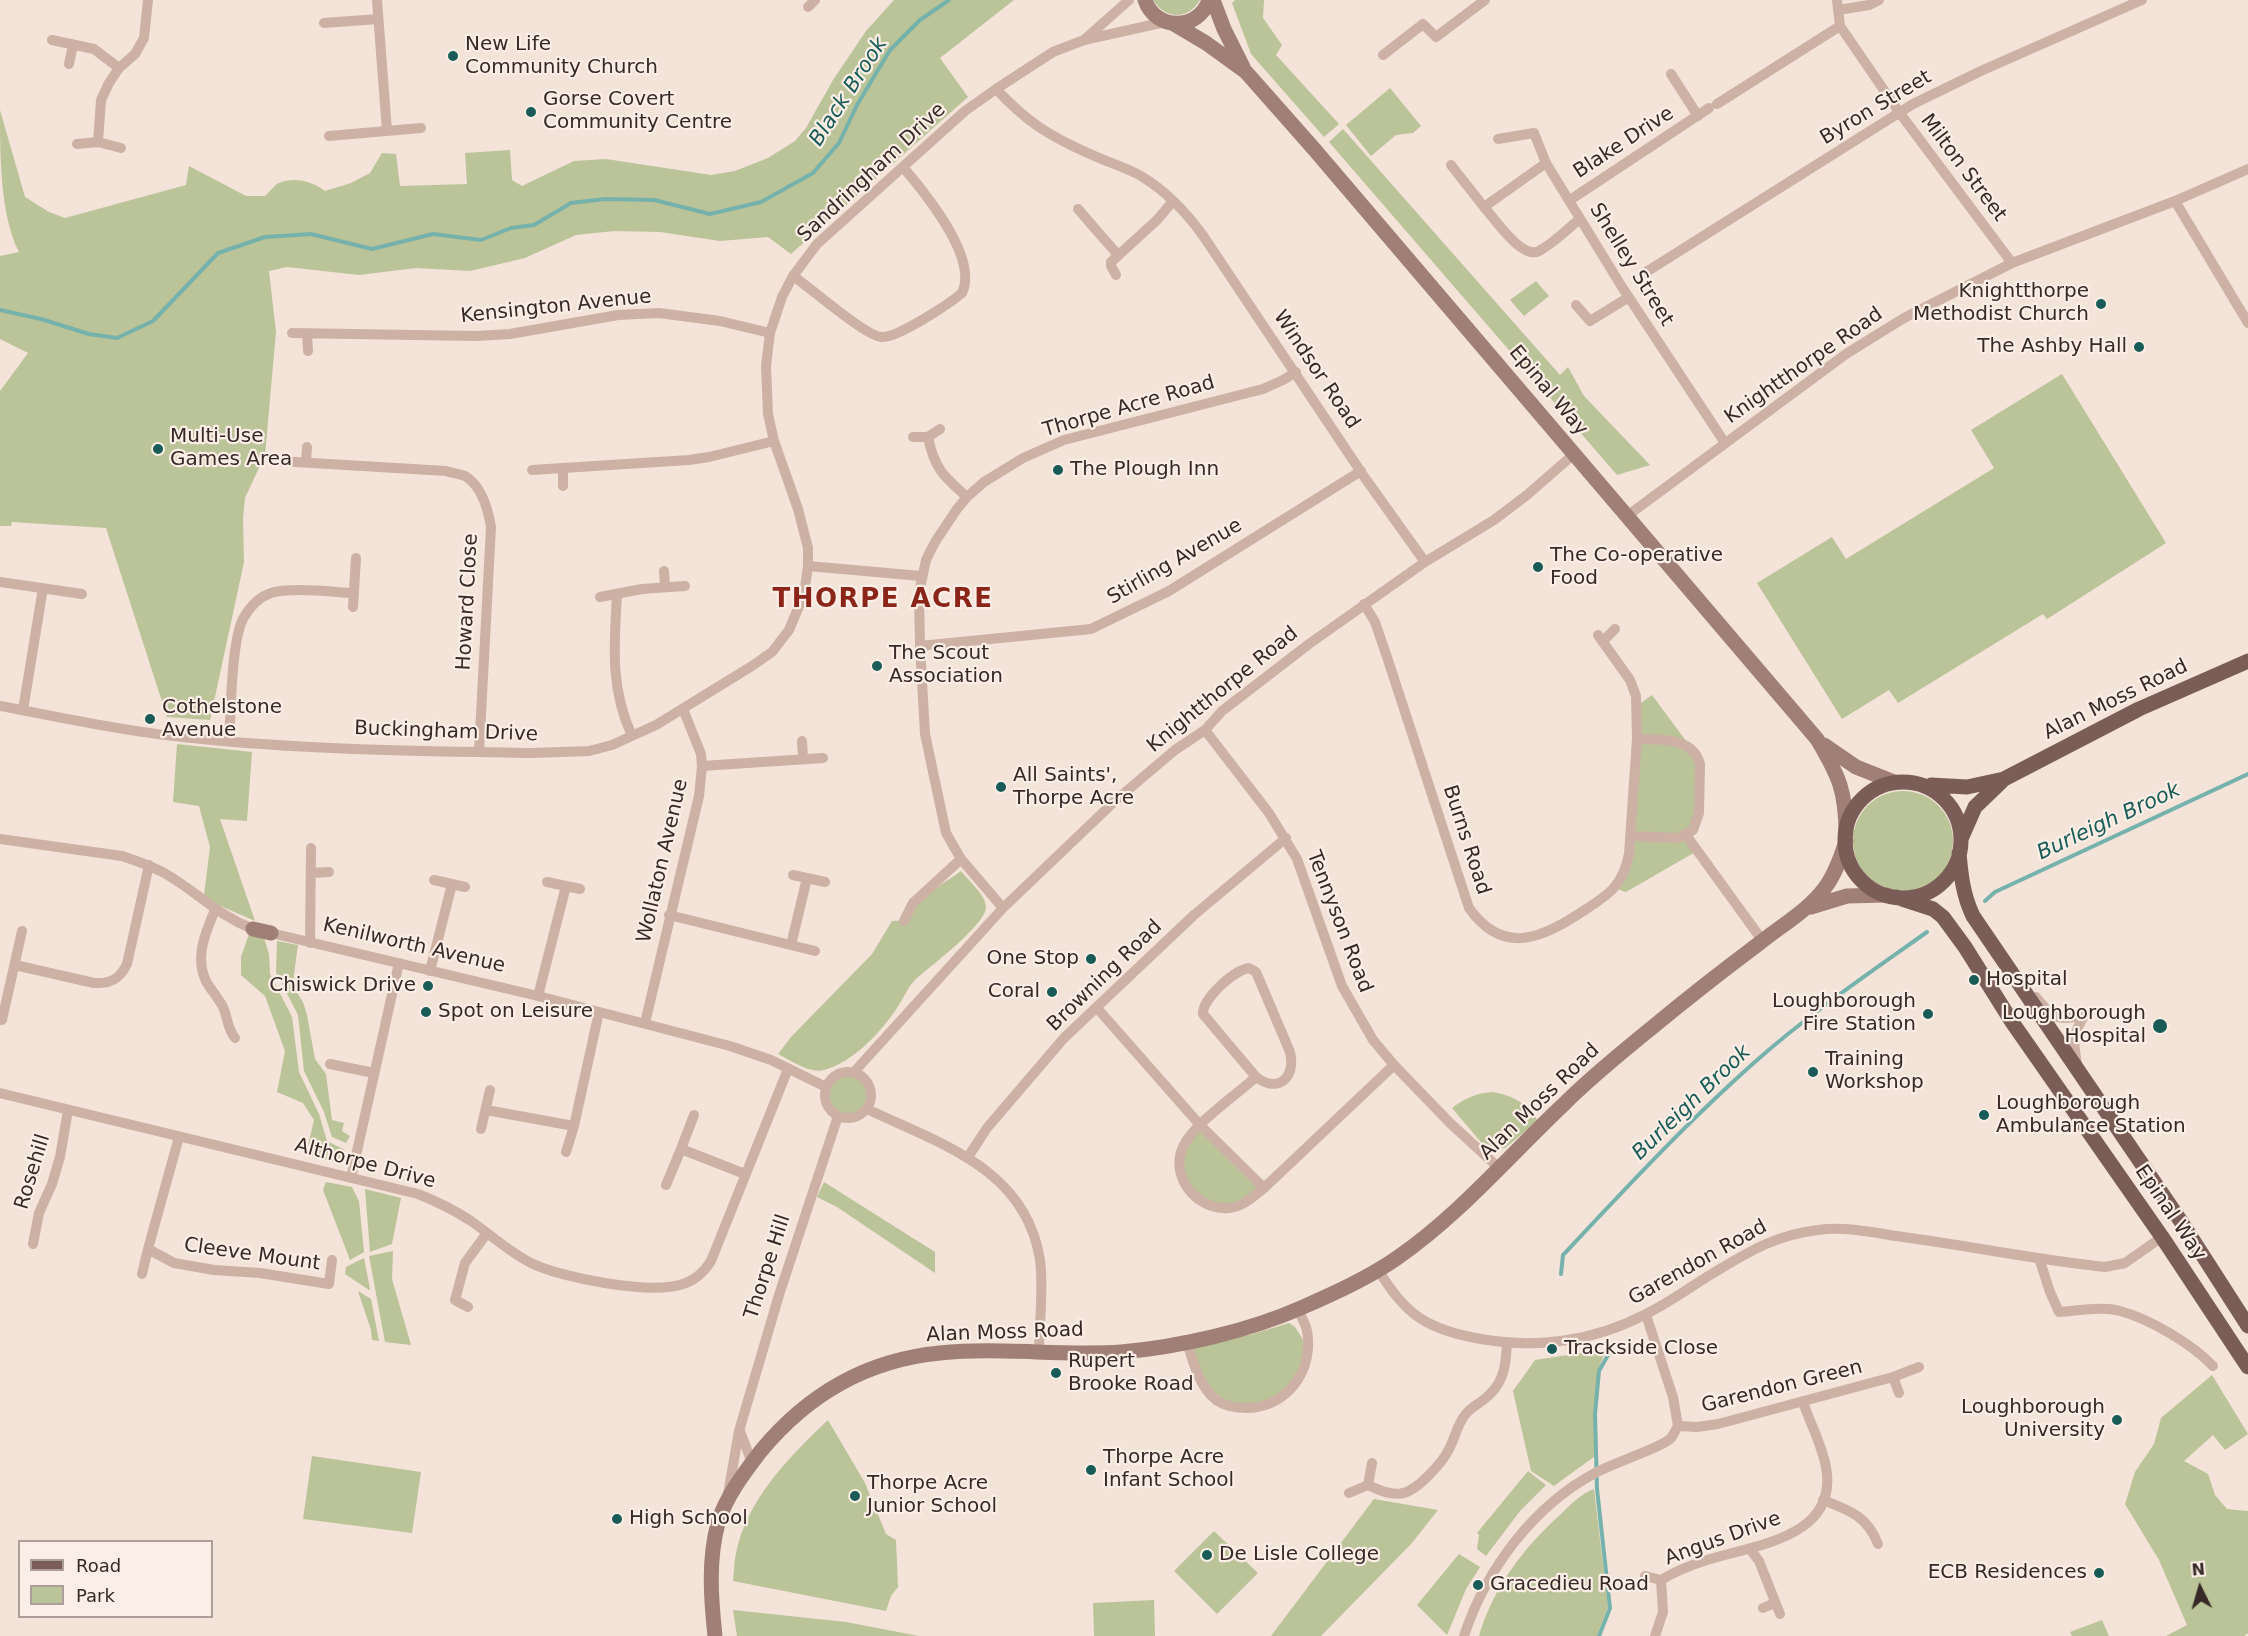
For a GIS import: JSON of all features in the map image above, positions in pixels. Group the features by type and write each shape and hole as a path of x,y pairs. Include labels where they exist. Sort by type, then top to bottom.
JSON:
{"main road":[{"name":"Alan Moss Road","path":"1926,785 1967,787 2004,779 2139,709 2248,661"},
{"name":"Alan Moss Road","path":"1960,846 1975,807 2004,779"},
{"path":"1894,782 1926,785 1942,795 1952,808 1959,823 1960,846 1951,873 1940,886 1924,895 1892,896 1870,888 1858,877 1848,857 1846,838 1850,818 1858,803 1875,788 1894,782"},
{"name":"Epinal Way","path":"1960,846 1965,899 1973,916 2182,1223 2248,1326"},
{"name":"Epinal Way","path":"1892,896 1933,909 1943,917 2248,1367"},
{"path":"2162,1237 2182,1223"}],"street":[{"path":"98,142 100,100 119,68 135,54 144,38 148,0"},
{"path":"377,0 387,131"},
{"name":"Sandringham Drive","path":"1084,40 1129,0"},
{"name":"Epinal Way","path":"1145,0 1150,12 1213,47 1246,72 1817,739 1837,756 1856,767 1894,782"},
{"path":"1169,23 1184,24 1193,20 1201,14 1211,0"},
{"name":"Epinal Way","path":"1211,0 1246,72"},
{"path":"1383,55 1423,24 1436,37 1485,0"},
{"path":"1837,5 1869,5 1879,0"},
{"name":"Byron Street","path":"1643,274 1913,104 1983,70 2142,0"},
{"name":"Milton Street","path":"1837,5 1840,26 1899,112 2012,263"},
{"path":"324,23 339,27 378,19"},
{"name":"Sandringham Drive","path":"808,566 804,528 774,441 766,390 770,333 793,276 805,258 830,231 965,111 996,89 1053,52 1084,40 1169,23"},
{"name":"Blake Drive","path":"1569,200 1840,26"},
{"path":"52,40 94,49 119,68"},
{"path":"69,64 73,45"},
{"name":"Blake Drive","path":"1671,74 1698,116"},
{"name":"Windsor Road","path":"996,89 1019,113 1054,138 1131,170 1173,201 1204,237 1425,562"},
{"path":"329,136 421,128"},
{"name":"Shelley Street","path":"1498,139 1534,133 1546,163 1629,297 1725,443"},
{"path":"77,144 98,142 121,148"},
{"path":"1484,207 1546,163"},
{"path":"1451,165 1519,248 1528,253 1538,252 1581,219"},
{"path":"793,276 861,327 880,337 888,337 900,332 962,293 966,280 962,258 944,220 903,167"},
{"name":"Knightthorpe Road","path":"1627,516 1846,354 1904,318 2012,263 2175,201 2248,169"},
{"path":"1111,262 1157,220 1173,201"},
{"path":"2175,201 2248,323"},
{"path":"1078,209 1111,262 1116,275"},
{"path":"1576,305 1590,321 1629,297"},
{"name":"Kensington Avenue","path":"292,333 476,336 510,334 618,315 659,313 708,319 770,333"},
{"path":"307,334 308,351"},
{"name":"Thorpe Acre Road","path":"1004,908 962,859 946,833 925,734 919,602 921,576 935,542 967,497 1008,466 1064,440 1263,389 1296,372"},
{"path":"913,437 928,437 940,429"},
{"path":"928,437 932,458 942,473 967,497"},
{"path":"532,471 699,459 774,441"},
{"path":"306,462 307,447"},
{"name":"Knightthorpe Road","path":"854,1072 1004,908 1116,800 1175,750 1205,730 1222,711 1364,604 1425,562 1494,520 1574,454"},
{"name":"Howard Close","path":"279,461 446,471 465,476 475,485 483,497 491,527 479,752"},
{"path":"563,468 564,486"},
{"name":"Stirling Avenue","path":"920,646 1091,629 1169,591 1361,471"},
{"path":"353,607 356,558"},
{"path":"808,566 921,576"},
{"name":"Buckingham Drive","path":"0,706 121,729 278,745 479,752 580,752 612,745 632,736 683,709 772,652 784,639 799,610 808,566"},
{"path":"664,571 665,586"},
{"path":"0,582 82,594"},
{"path":"600,597 665,586 685,586"},
{"path":"24,710 43,588"},
{"path":"229,741 237,639 243,619 251,607 259,599 272,593 286,591 354,593"},
{"path":"617,595 614,667 620,704 632,736"},
{"name":"Burns Road","path":"1364,604 1375,622 1469,908 1486,928 1497,934 1519,939 1543,934 1564,924 1615,888 1626,870 1631,836 1637,706 1634,686 1600,638 1615,629"},
{"name":"Wollaton Avenue","path":"645,1023 699,796 702,766 698,742 683,709"},
{"name":"Tennyson Road","path":"1205,730 1286,838 1307,883 1342,986 1373,1040 1450,1123 1500,1169"},
{"path":"1631,836 1668,839 1686,835 1693,830 1699,813 1698,757 1692,750 1675,741 1637,739"},
{"name":"Epinal Way","path":"1817,739 1844,793 1846,838"},
{"path":"802,741 803,758"},
{"path":"702,766 823,758"},
{"path":"1686,835 1762,940"},
{"name":"Browning Road","path":"968,1157 987,1128 1064,1038 1194,915 1286,838"},
{"name":"Alan Moss Road","path":"1803,911 1827,885 1840,859 1846,838"},
{"name":"Kenilworth Avenue","path":"0,839 122,856 167,874 215,910 253,929 538,996 741,1049 826,1087"},
{"path":"310,943 311,848"},
{"path":"904,921 913,903 962,859"},
{"path":"15,965 94,983 114,980 123,973 127,964 149,865"},
{"path":"311,873 329,872"},
{"path":"792,875 825,882"},
{"path":"791,945 807,878"},
{"path":"434,879 465,887"},
{"path":"547,882 580,889"},
{"path":"430,971 452,884"},
{"path":"538,996 566,886"},
{"name":"Alan Moss Road","path":"752,1462 779,1429 798,1412 841,1382 891,1362 940,1353 1120,1352 1187,1342 1246,1327 1298,1310 1395,1259 1446,1220 1500,1169 1564,1103 1653,1027 1762,940 1803,911 1823,902 1847,896 1892,896"},
{"path":"215,910 201,948 201,968 206,981 223,1007 229,1035"},
{"path":"669,915 815,951"},
{"path":"2,1020 22,931"},
{"path":"351,1178 399,963"},
{"path":"2007,967 2024,982 2049,1014 2065,1018 2085,1015 2074,1032 2073,1044 2078,1070"},
{"path":"1249,968 1256,972 1290,1052 1292,1062 1291,1071 1286,1079 1276,1085 1265,1084 1257,1077 1203,1014 1202,1006 1241,969 1249,968"},
{"path":"1096,1008 1200,1125 1264,1188"},
{"path":"566,1152 600,1012"},
{"path":"330,1064 374,1073"},
{"path":"1257,1077 1200,1125 1185,1142 1180,1156 1180,1171 1185,1186 1195,1198 1211,1206 1231,1208 1243,1204 1264,1188 1394,1065"},
{"name":"Althorpe Drive","path":"0,1093 418,1194 458,1213 529,1262 560,1274 594,1281 674,1287 697,1278 711,1261 788,1069"},
{"path":"854,1072 865,1079 870,1087 867,1109 854,1117 838,1116 827,1105 824,1093 826,1087 838,1073 854,1072"},
{"path":"481,1129 490,1090"},
{"path":"867,1109 968,1157 984,1167 1016,1199 1030,1224 1040,1263 1038,1352"},
{"name":"Rosehill","path":"33,1244 39,1213 52,1184 60,1157 68,1110"},
{"path":"486,1110 574,1126"},
{"path":"666,1185 694,1115"},
{"name":"Thorpe Hill","path":"726,1506 739,1431 779,1295 838,1116"},
{"path":"142,1274 179,1137"},
{"path":"681,1149 745,1173"},
{"name":"Garendon Road","path":"1378,1269 1404,1306 1432,1327 1455,1335 1534,1344 1601,1334 1646,1315 1757,1246 1784,1236 1809,1231 1847,1228 2081,1264 2115,1266 2126,1263 2162,1237"},
{"path":"468,1307 455,1300 465,1263 486,1233"},
{"name":"Cleeve Mount","path":"148,1248 174,1263 329,1284 332,1260"},
{"path":"2039,1258 2050,1292 2060,1312 2120,1311 2154,1325 2201,1354 2213,1366"},
{"path":"1187,1342 1194,1365 1204,1385 1217,1400 1236,1408 1259,1408 1278,1401 1293,1387 1303,1371 1308,1348 1307,1329 1298,1310"},
{"name":"Garendon Green","path":"1464,1636 1486,1586 1515,1542 1560,1495 1597,1471 1671,1439 1678,1426 1673,1397 1646,1315"},
{"path":"1349,1493 1368,1485 1393,1495 1408,1493 1420,1484 1449,1450 1465,1415 1490,1394 1500,1382 1506,1365 1507,1342"},
{"name":"Garendon Green","path":"1678,1426 1697,1427 1718,1424 1893,1377 1919,1367"},
{"name":"Garendon Green","path":"1893,1377 1899,1393"},
{"path":"1803,1402 1826,1467 1823,1500 1853,1513 1879,1530 1878,1544"},
{"path":"739,1431 752,1462"},
{"name":"Thorpe Hill","path":"715,1636 711,1571 719,1521 752,1462"},
{"path":"1368,1485 1372,1463"},
{"name":"Angus Drive","path":"1645,1576 1661,1580 1676,1571 1794,1533 1813,1518 1823,1500"},
{"path":"1750,1549 1759,1561 1777,1608 1763,1608"},
{"name":"Angus Drive","path":"1654,1636 1663,1612 1661,1580"}],"green space":[{"path":"894,0 1014,0 940,58 968,97 791,254 768,237 720,241 660,232 614,231 576,235 525,258 470,271 416,268 359,275 287,267 269,271 276,332 265,455 245,498 244,562 210,720 167,717 106,528 12,522 11,526 0,526 0,391 28,353 0,339 0,256 19,252 8,221 2,184 0,110 25,197 49,212 65,218 186,185 189,166 246,196 265,196 277,184 291,180 310,183 325,191 351,183 370,173 382,153 396,154 400,186 467,184 465,153 510,150 512,180 522,186 574,161 606,159 711,175 735,171 768,158 795,141 806,128 833,80 866,31"},
{"path":"1153,0 1200,0 1189,11 1177,15 1164,11"},
{"path":"1235,0 1264,0 1263,18 1282,45 1276,55 1339,124 1324,137 1251,54 1232,3"},
{"path":"1390,88 1421,126 1413,133 1396,135 1371,156 1346,125"},
{"path":"1343,129 1560,375 1568,367 1584,396 1650,465 1617,475 1329,142"},
{"path":"1536,281 1549,296 1524,316 1510,300"},
{"path":"2062,374 2166,543 2047,619 2043,614 1898,703 1889,690 1842,719 1757,583 1832,537 1846,559 1994,468 1971,430"},
{"path":"1652,695 1698,757 1699,813 1686,835 1697,851 1626,892 1615,888 1626,870 1637,706"},
{"path":"177,744 252,752 247,821 220,819 255,921 216,904 204,895 210,847 199,806 173,802"},
{"path":"1903,791 1922,795 1938,806 1949,822 1953,841 1949,860 1938,876 1922,887 1903,891 1884,887 1868,876 1857,860 1853,841 1857,822 1868,806 1884,795"},
{"path":"961,871 984,898 986,908 983,916 967,935 913,982 876,1035 846,1060 824,1070 818,1071 800,1066 778,1054 791,1037 872,954 892,921 910,920 912,912 923,898"},
{"path":"249,934 264,938 269,954 270,974 292,1017 299,1072 319,1114 327,1141 345,1150 345,1158 337,1163 306,1154 314,1120 303,1103 277,1092 285,1051 265,996 241,975 241,957"},
{"path":"277,941 298,945 294,988 303,1002 307,1015 315,1059 326,1074 332,1120 344,1123 342,1131 350,1136 346,1143 332,1137 324,1112 304,1071 298,1015 276,972"},
{"path":"848,1072 857,1073 864,1079 870,1086 870,1104 864,1111 857,1117 848,1118 839,1117 832,1111 826,1104 825,1095 826,1086 832,1079 839,1073"},
{"path":"1493,1092 1519,1101 1530,1109 1538,1121 1505,1148 1485,1147 1452,1108 1471,1097"},
{"path":"1200,1125 1264,1188 1243,1204 1205,1204 1180,1171 1185,1142"},
{"path":"326,1182 352,1187 359,1201 364,1252 350,1260 323,1190"},
{"path":"824,1182 935,1252 935,1273 837,1207 817,1197"},
{"path":"365,1189 401,1198 392,1244 370,1252"},
{"path":"393,1251 392,1279 411,1345 385,1342 369,1256"},
{"path":"364,1258 369,1290 345,1274 346,1267"},
{"path":"358,1291 371,1299 379,1341 372,1340"},
{"path":"1289,1323 1295,1327 1309,1349 1303,1371 1278,1401 1236,1408 1204,1385 1187,1342 1249,1335"},
{"path":"1606,1350 1598,1370 1595,1401 1595,1456 1554,1486 1531,1471 1513,1391 1535,1360"},
{"path":"2212,1375 2248,1434 2225,1450 2213,1435 2184,1461 2208,1474 2215,1495 2227,1509 2248,1511 2248,1633 2244,1636 2166,1636 2187,1625 2159,1560 2125,1504 2135,1472 2154,1444 2161,1418"},
{"path":"828,1420 865,1483 886,1534 896,1540 898,1587 891,1596 886,1611 733,1581 735,1556 742,1533 760,1497 799,1448"},
{"path":"312,1456 421,1472 412,1533 303,1519"},
{"path":"1528,1471 1546,1485 1520,1511 1486,1556 1477,1549 1479,1535 1477,1533"},
{"path":"1594,1489 1608,1607 1597,1636 1479,1636 1501,1585 1522,1554 1572,1503"},
{"path":"1374,1499 1438,1510 1412,1543 1321,1636 1271,1636"},
{"path":"1214,1531 1258,1573 1217,1614 1174,1571"},
{"path":"1459,1554 1480,1567 1466,1589 1447,1635 1417,1605"},
{"path":"1154,1600 1155,1636 1094,1636 1093,1603"},
{"path":"733,1610 846,1622 919,1636 737,1636"},
{"path":"2102,1620 2109,1636 2072,1636 2070,1632"}],"waterway":[{"name":"Black Brook","path":"0,310 41,319 89,334 117,338 153,321 218,253 265,237 311,234 372,249 433,234 481,240 511,228 534,225 571,203 605,199 654,200 710,214 761,202 813,173 839,143 857,105 890,50 920,20 949,0"},
{"name":"Burleigh Brook","path":"1985,901 1995,892 2248,774"},
{"name":"Burleigh Brook","path":"1561,1274 1563,1255 1657,1156 1730,1084 1818,1011 1927,932"},
{"name":"Burleigh Brook","path":"1599,1636 1610,1608 1597,1489 1595,1414 1599,1371 1612,1348"}],"place":[{"name":"New Life Community Church","path":"453,56"},
{"name":"Gorse Covert Community Centre","path":"531,112"},
{"name":"Knightthorpe Methodist Church","path":"2101,304"},
{"name":"The Ashby Hall","path":"2139,347"},
{"name":"Multi-Use Games Area","path":"158,449"},
{"name":"The Plough Inn","path":"1058,470"},
{"name":"The Co-operative Food","path":"1538,567"},
{"name":"The Scout Association","path":"877,666"},
{"name":"Cothelstone Avenue","path":"150,719"},
{"name":"All Saints', Thorpe Acre","path":"1001,787"},
{"name":"One Stop","path":"1091,959"},
{"name":"Hospital","path":"1974,980"},
{"name":"Chiswick Drive","path":"428,986"},
{"name":"Coral","path":"1052,992"},
{"name":"Spot on Leisure","path":"426,1012"},
{"name":"Loughborough Fire Station","path":"1928,1014"},
{"name":"Loughborough Hospital","path":"2160,1026"},
{"name":"Training Workshop","path":"1813,1072"},
{"name":"Loughborough Ambulance Station","path":"1984,1115"},
{"name":"Trackside Close","path":"1552,1349"},
{"name":"Rupert Brooke Road","path":"1056,1373"},
{"name":"Loughborough University","path":"2117,1420"},
{"name":"Thorpe Acre Infant School","path":"1091,1470"},
{"name":"Thorpe Acre Junior School","path":"855,1496"},
{"name":"High School","path":"617,1519"},
{"name":"De Lisle College","path":"1207,1555"},
{"name":"ECB Residences","path":"2099,1573"},
{"name":"Gracedieu Road","path":"1478,1585"}],"district":[{"name":"THORPE ACRE","path":"883,600"}]}
